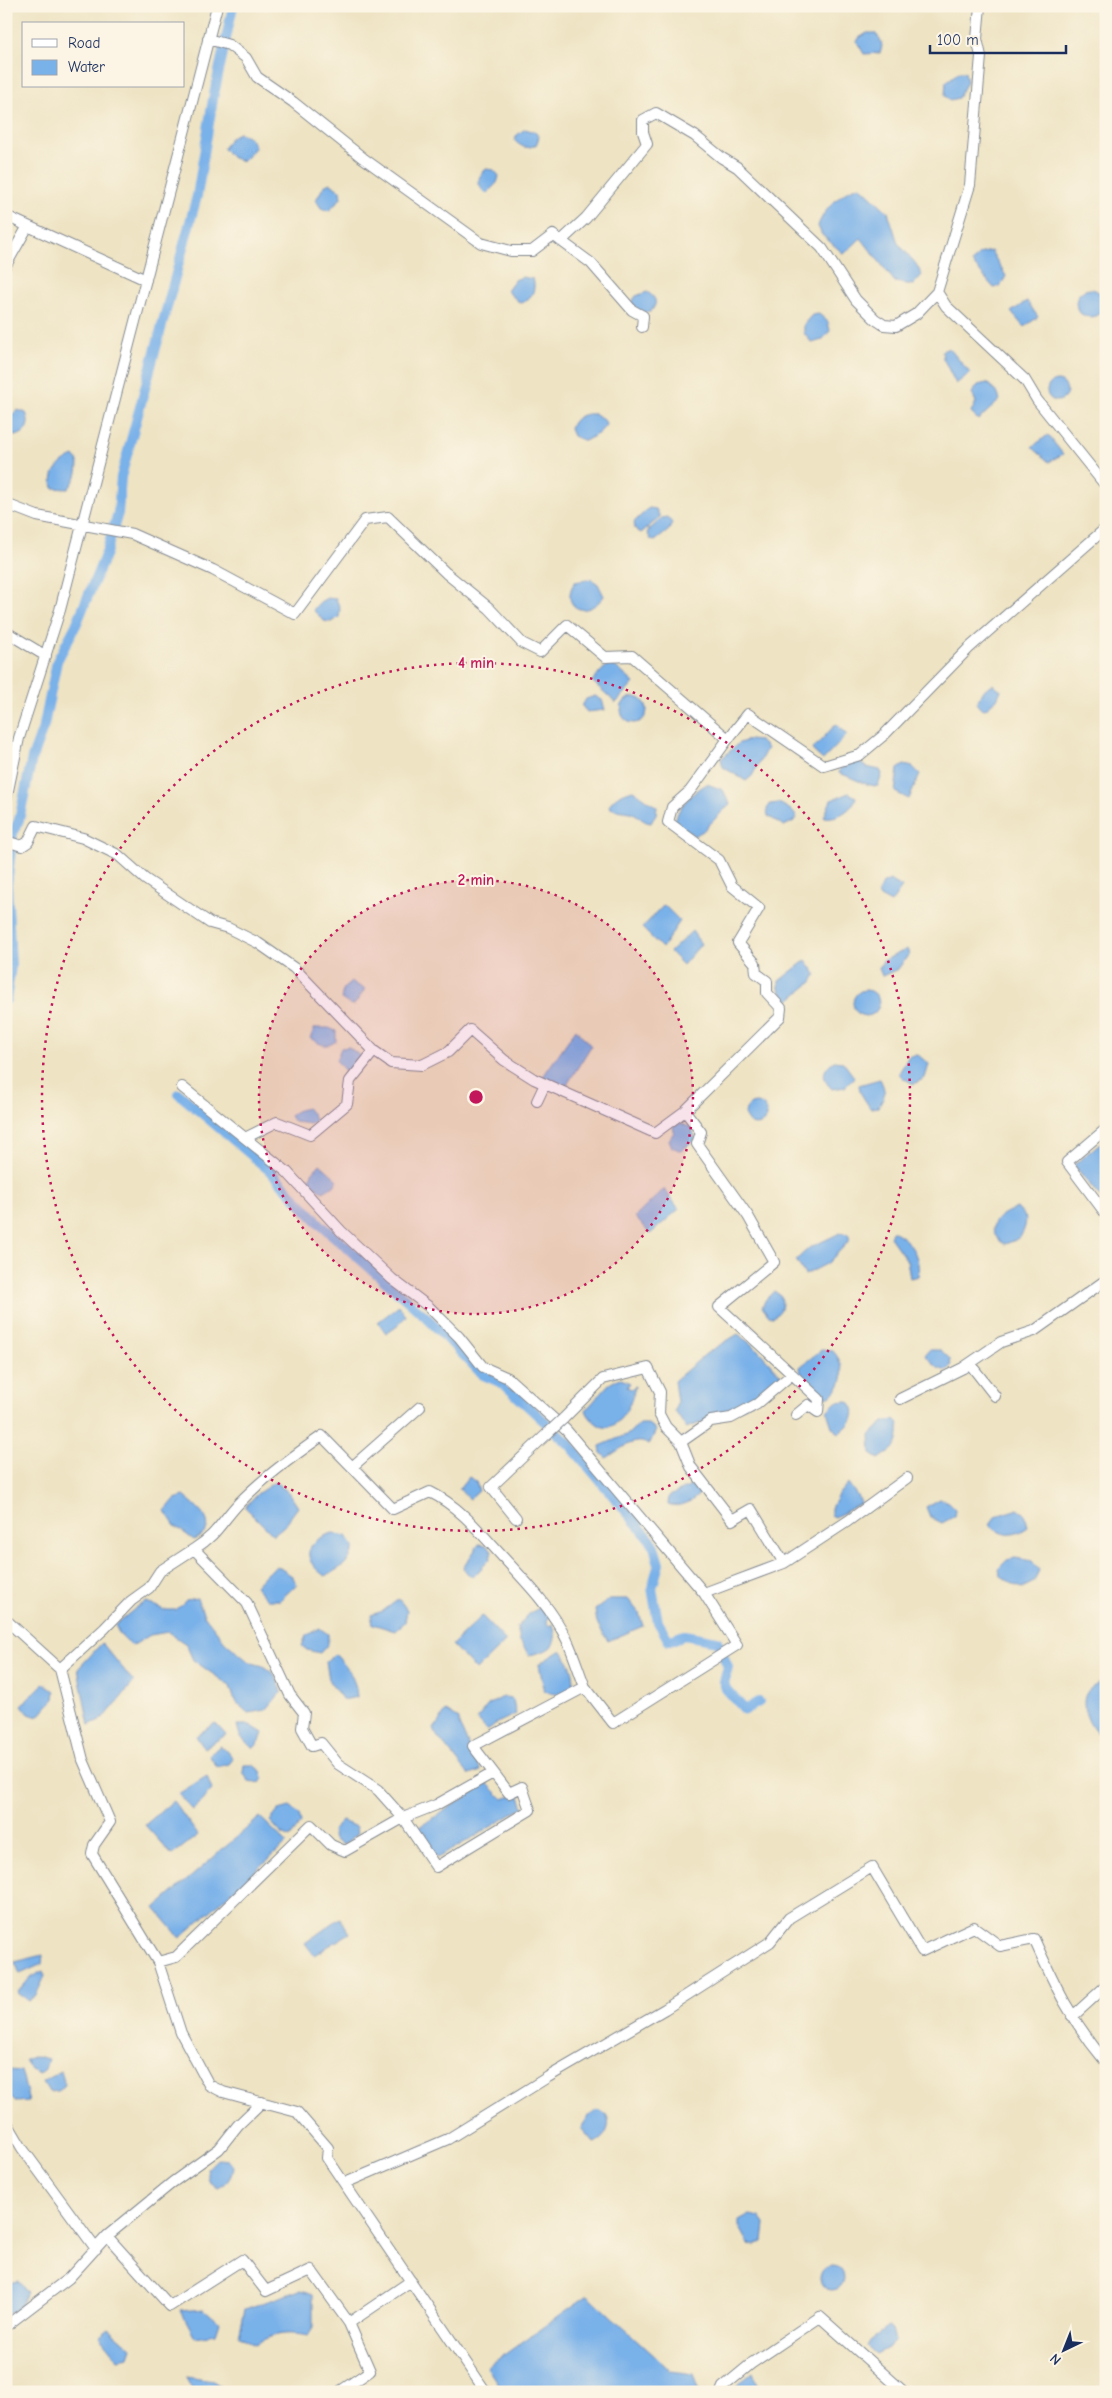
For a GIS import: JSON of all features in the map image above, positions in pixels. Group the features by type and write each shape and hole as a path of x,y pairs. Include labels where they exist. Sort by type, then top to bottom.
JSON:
{"street":[{"path":"6,800 19,738 46,656 83,524 210,40 216,6"},
{"path":"561,241 586,218 647,144 642,132 643,120 656,113 695,136 722,158 737,167 822,248 856,300 879,322 896,326 916,314 937,292 972,174 981,56 977,39 980,6"},
{"path":"210,40 229,45 246,58 257,77 293,102 363,158 481,242 511,251 532,251 553,235 592,263 632,310 643,316 642,327"},
{"path":"6,216 146,280"},
{"path":"6,265 28,226"},
{"path":"937,292 946,306 1025,380 1037,400 1106,486"},
{"path":"6,504 37,516 132,534 214,570 295,614 364,520 388,517 446,574 489,608 522,643 540,652 567,625 605,657 632,656 728,739"},
{"path":"6,841 22,846 28,842 36,826 83,838 118,855 145,879 210,923 228,928 258,943 294,968 374,1051 391,1063 422,1065 448,1052 470,1030 504,1060 545,1084 655,1133 685,1111 780,1016 781,1008 767,993 768,981 756,972 755,963 738,943 759,908 732,886 720,860 668,822 672,807 690,790 748,714 824,766 860,756 884,735 969,648 1106,528"},
{"path":"6,632 46,656"},
{"path":"245,1138 277,1122 310,1135 347,1104 350,1081 374,1051"},
{"path":"536,1101 545,1084"},
{"path":"60,1669 104,1629 131,1601 148,1588 160,1571 212,1538 238,1504 288,1460 322,1436 394,1509 430,1492 445,1500 483,1534 529,1584 548,1610 567,1639 585,1687 613,1723 737,1645 704,1592 552,1417 508,1378 483,1367 459,1337 429,1307 392,1279 341,1231 287,1172 182,1087"},
{"path":"685,1111 701,1132 697,1144 748,1216 774,1262 719,1307 819,1399 818,1412 808,1405 796,1415"},
{"path":"1106,1129 1068,1162 1106,1214"},
{"path":"900,1399 970,1364 1001,1342 1034,1331 1106,1280"},
{"path":"970,1364 995,1396"},
{"path":"516,1518 491,1487 603,1379 648,1368 660,1392 660,1414 666,1427 681,1442 691,1467 732,1520 751,1509 784,1563"},
{"path":"681,1442 711,1421 731,1418 757,1404 791,1375"},
{"path":"352,1466 420,1407"},
{"path":"704,1592 784,1563 848,1521 907,1478"},
{"path":"194,1549 246,1603 290,1695 304,1713 302,1728 312,1746 321,1743 338,1764 378,1790 403,1818 436,1867 530,1810 522,1787 509,1793 473,1746 585,1687"},
{"path":"6,1620 60,1669 83,1760 110,1822 94,1845 92,1854 158,1962 181,2032 209,2085 224,2092 297,2112 328,2148 327,2158 486,2392"},
{"path":"158,1962 176,1958 311,1825 331,1844 345,1851 403,1818 436,1805 493,1773"},
{"path":"344,2182 448,2139 548,2077 665,2009 770,1942 789,1918 872,1867 922,1951 974,1926 1000,1946 1034,1939 1058,1994 1083,2035 1106,2062"},
{"path":"1072,2017 1106,1986"},
{"path":"6,2326 69,2278 108,2236 173,2182 219,2149 238,2125 262,2102"},
{"path":"6,2122 22,2148 96,2249"},
{"path":"108,2236 170,2306 242,2260 266,2291 310,2270 348,2323 370,2371 339,2392"},
{"path":"348,2323 411,2281"},
{"path":"721,2392 723,2388 752,2363 820,2317 904,2392"}],"water":[{"path":"867,33 875,33 879,38 882,45 880,53 864,54 857,42 859,38"},
{"path":"959,72 965,72 967,82 958,98 950,100 945,96 946,82"},
{"path":"525,129 535,132 539,137 536,145 525,147 515,141 516,136"},
{"path":"239,133 250,138 255,148 243,161 233,158 223,149 231,137"},
{"path":"486,169 494,170 499,176 497,183 486,194 479,185 479,178"},
{"path":"330,183 340,191 341,198 329,211 321,208 316,200 324,186"},
{"path":"860,186 888,212 898,243 916,264 922,275 913,285 895,282 861,238 844,254 822,235 818,226 829,207 841,196"},
{"path":"991,251 1006,276 1001,285 994,288 972,263 979,254"},
{"path":"522,277 533,279 534,287 530,297 520,303 507,291 515,280"},
{"path":"1090,289 1100,293 1104,303 1100,313 1090,317 1080,313 1076,303 1080,293"},
{"path":"647,292 653,297 655,304 650,312 641,312 631,303 636,296"},
{"path":"1027,301 1038,317 1024,327 1011,312"},
{"path":"819,314 828,322 830,331 822,340 812,343 804,333 804,324 812,315"},
{"path":"949,348 970,373 956,384 943,358 942,351"},
{"path":"1057,381 1064,384 1067,391 1064,398 1057,401 1050,398 1047,391 1050,384"},
{"path":"987,383 997,392 1000,400 978,420 971,413 976,402 972,393 978,385"},
{"path":"18,410 26,413 28,424 25,431 14,436 6,426 10,416"},
{"path":"594,414 605,421 606,425 599,433 585,441 573,436 570,429 576,419 582,415"},
{"path":"1048,435 1063,454 1049,462 1032,447"},
{"path":"74,456 78,461 78,465 73,483 68,489 53,488 54,472 64,461"},
{"path":"649,508 656,509 660,517 641,533 635,529 634,522"},
{"path":"667,517 672,523 669,530 655,541 651,540 647,532 662,518"},
{"path":"591,579 598,584 604,596 589,608 582,609 576,607 570,597 575,582"},
{"path":"327,598 336,599 340,608 339,617 331,622 324,621 313,610 320,602"},
{"path":"610,662 634,683 616,703 592,681"},
{"path":"993,684 1001,690 997,699 985,709 980,708 976,703 985,689"},
{"path":"595,696 602,700 605,710 587,712 582,706 586,699"},
{"path":"634,697 643,701 647,710 643,719 634,723 625,719 621,710 625,701"},
{"path":"836,724 847,735 823,760 812,750"},
{"path":"749,740 760,741 767,748 752,776 746,781 723,767 721,759 739,743"},
{"path":"857,761 866,767 880,770 882,774 878,786 863,783 839,773 840,769"},
{"path":"904,765 913,767 920,774 909,799 895,792 898,769"},
{"path":"707,784 723,790 730,804 703,831 694,836 675,821 679,810 687,799"},
{"path":"633,790 657,807 656,814 651,823 633,813 609,807 615,798"},
{"path":"849,793 856,797 848,810 834,817 824,817 831,800"},
{"path":"779,803 791,810 797,817 794,821 784,826 768,816 767,809 770,804"},
{"path":"890,880 902,887 891,903 880,897 878,893 882,884"},
{"path":"664,905 680,921 662,948 642,928"},
{"path":"692,931 701,944 683,965 670,952"},
{"path":"907,949 909,954 898,969 882,976 879,968 883,961"},
{"path":"806,960 816,974 812,982 787,1002 779,988 779,981"},
{"path":"351,982 365,989 355,1004 351,1005 341,999 343,989"},
{"path":"866,990 875,994 879,1003 875,1012 866,1016 857,1012 853,1003 857,994"},
{"path":"315,1028 329,1028 336,1031 336,1041 326,1045 310,1038"},
{"path":"576,1029 591,1046 565,1088 542,1078"},
{"path":"349,1047 361,1057 353,1071 345,1071 336,1060 341,1048"},
{"path":"918,1055 929,1064 925,1078 914,1084 903,1078 899,1073 909,1056"},
{"path":"834,1061 843,1062 854,1077 845,1087 832,1089 826,1082 825,1071"},
{"path":"880,1079 884,1090 883,1100 878,1107 870,1108 860,1092 859,1085"},
{"path":"756,1103 766,1110 767,1114 760,1124 756,1125 746,1118 745,1114 752,1104"},
{"path":"306,1108 313,1114 315,1120 311,1124 294,1122 290,1116 296,1111"},
{"path":"680,1123 692,1128 695,1139 681,1151 672,1147 669,1140 674,1132 673,1126"},
{"path":"1106,1138 1106,1201 1104,1202 1074,1165"},
{"path":"320,1164 338,1180 334,1186 323,1192 309,1182 312,1173"},
{"path":"664,1189 679,1209 650,1234 635,1217"},
{"path":"1017,1208 1026,1218 1023,1232 1018,1238 1004,1244 997,1238 993,1227 998,1218 1003,1214"},
{"path":"892,1231 904,1239 913,1249 918,1262 918,1276 910,1278 907,1261 890,1237"},
{"path":"840,1233 848,1234 850,1240 828,1263 805,1275 796,1260 809,1248"},
{"path":"774,1291 781,1296 782,1303 780,1310 773,1317 769,1316 762,1307 766,1299"},
{"path":"399,1306 406,1316 395,1328 386,1333 378,1322"},
{"path":"738,1334 755,1347 781,1375 767,1391 743,1408 686,1428 675,1411 677,1402 674,1381 707,1353"},
{"path":"821,1350 833,1351 842,1369 841,1382 838,1388 827,1397 801,1375 800,1367"},
{"path":"929,1350 941,1350 950,1359 951,1366 947,1371 938,1368 925,1355"},
{"path":"619,1378 630,1383 627,1387 631,1389 635,1386 634,1393 622,1417 610,1427 603,1427 591,1419 586,1410 608,1385"},
{"path":"848,1401 852,1405 854,1414 847,1426 839,1433 832,1427 827,1411 836,1402"},
{"path":"895,1420 899,1424 898,1442 893,1449 879,1459 871,1454 870,1435 884,1422"},
{"path":"639,1424 648,1424 656,1430 649,1445 643,1442 632,1443 606,1458 601,1453 600,1446 628,1434"},
{"path":"469,1477 476,1482 479,1491 470,1499 459,1489"},
{"path":"695,1481 703,1487 698,1496 684,1504 668,1505 669,1496 689,1487"},
{"path":"275,1482 288,1492 298,1507 284,1526 273,1535 245,1507 257,1494"},
{"path":"848,1483 860,1500 860,1504 835,1517 831,1515 831,1508 838,1495"},
{"path":"184,1496 196,1506 206,1518 208,1524 203,1535 194,1540 175,1526 165,1511 175,1499"},
{"path":"940,1499 949,1502 956,1509 955,1516 942,1523 930,1517 926,1507"},
{"path":"1018,1509 1025,1514 1028,1527 1018,1533 1004,1534 989,1525 996,1516"},
{"path":"333,1533 346,1536 354,1547 347,1562 325,1576 312,1563 309,1551 316,1541"},
{"path":"479,1544 486,1545 492,1551 490,1559 474,1576 470,1576 463,1568"},
{"path":"1015,1558 1032,1561 1039,1570 1034,1582 1022,1588 1000,1575 999,1568 1007,1560"},
{"path":"277,1566 292,1576 297,1584 280,1600 267,1600 255,1586 267,1573"},
{"path":"197,1598 204,1615 225,1642 249,1662 263,1666 274,1674 282,1691 266,1710 248,1713 235,1701 230,1686 193,1660 186,1644 168,1632 150,1635 132,1646 119,1633 115,1625 137,1607 147,1602 164,1610 176,1610 186,1600"},
{"path":"399,1599 407,1610 405,1622 395,1631 373,1624 371,1615 383,1611"},
{"path":"610,1599 628,1599 639,1613 643,1626 608,1641 597,1623 595,1610"},
{"path":"539,1608 549,1617 547,1621 548,1626 553,1624 555,1632 554,1643 542,1652 529,1655 520,1641 517,1627 530,1613"},
{"path":"482,1616 506,1641 476,1670 452,1645"},
{"path":"319,1628 328,1634 328,1644 320,1653 307,1650 302,1646 306,1636"},
{"path":"102,1643 134,1682 104,1718 89,1725 78,1669"},
{"path":"561,1650 572,1669 574,1679 572,1689 561,1694 555,1694 544,1690 539,1664"},
{"path":"335,1654 350,1673 355,1684 357,1697 343,1700 329,1681 326,1661"},
{"path":"1106,1680 1106,1739 1096,1732 1088,1720 1084,1700 1087,1692"},
{"path":"44,1683 55,1691 54,1699 38,1717 29,1714 22,1705"},
{"path":"503,1697 513,1700 516,1714 495,1724 487,1731 477,1719 488,1705"},
{"path":"446,1711 459,1719 459,1725 481,1771 469,1775 437,1736 434,1729"},
{"path":"215,1723 226,1735 204,1748 196,1736"},
{"path":"237,1725 250,1725 263,1733 260,1741 253,1749 240,1736"},
{"path":"220,1746 228,1751 233,1759 229,1764 217,1767 209,1755"},
{"path":"244,1765 253,1765 261,1771 263,1778 260,1783 249,1781 243,1773"},
{"path":"207,1776 212,1790 193,1810 178,1794"},
{"path":"487,1783 503,1799 519,1794 524,1807 438,1858 418,1828"},
{"path":"173,1801 198,1835 172,1855 145,1825"},
{"path":"290,1807 299,1814 301,1823 290,1838 281,1833 270,1821 279,1810"},
{"path":"260,1817 287,1843 180,1938 155,1908"},
{"path":"342,1821 356,1827 357,1834 344,1845 334,1840 332,1831"},
{"path":"340,1918 350,1933 314,1955 305,1943"},
{"path":"43,1955 42,1964 20,1974 15,1962"},
{"path":"43,1971 45,1976 36,1995 28,2001 17,1993 31,1977"},
{"path":"36,2056 48,2059 45,2069 40,2074 31,2070 25,2060"},
{"path":"9,2070 21,2071 29,2101 17,2102 6,2093 6,2074"},
{"path":"61,2071 65,2085 58,2091 49,2092 43,2082"},
{"path":"597,2110 607,2116 608,2126 603,2136 594,2143 581,2128 588,2117"},
{"path":"217,2159 227,2160 233,2167 232,2174 228,2180 218,2188 209,2181 207,2169"},
{"path":"750,2215 760,2217 765,2224 763,2241 755,2246 749,2244 739,2226 739,2221"},
{"path":"832,2266 841,2269 844,2278 841,2287 832,2290 823,2287 820,2278 823,2269"},
{"path":"18,2281 27,2292 20,2306 6,2314 6,2284"},
{"path":"300,2290 313,2294 313,2328 308,2336 281,2334 255,2344 239,2336 245,2309"},
{"path":"588,2295 671,2371 693,2374 699,2392 503,2392 487,2367"},
{"path":"204,2309 219,2322 215,2334 195,2337 181,2311"},
{"path":"888,2327 892,2329 895,2341 888,2348 876,2354 867,2346 870,2340"},
{"path":"109,2328 132,2348 129,2357 118,2359 99,2336"},
{"path":"753,2372 759,2388 756,2392 729,2392"},
{"path":"186,2377 213,2381 230,2392 194,2392"}],"waterway":[{"path":"6,1000 11,966 7,885 13,833 19,820 32,758 44,725 57,661 76,625 106,553 118,513 121,477 197,196 213,99 233,6"},
{"path":"179,1094 270,1171 321,1225 425,1316 483,1375 504,1384 570,1445 653,1543 659,1564 652,1588 658,1622 669,1641 684,1635 717,1641 728,1667 724,1682 726,1689 745,1710 759,1702"}]}
